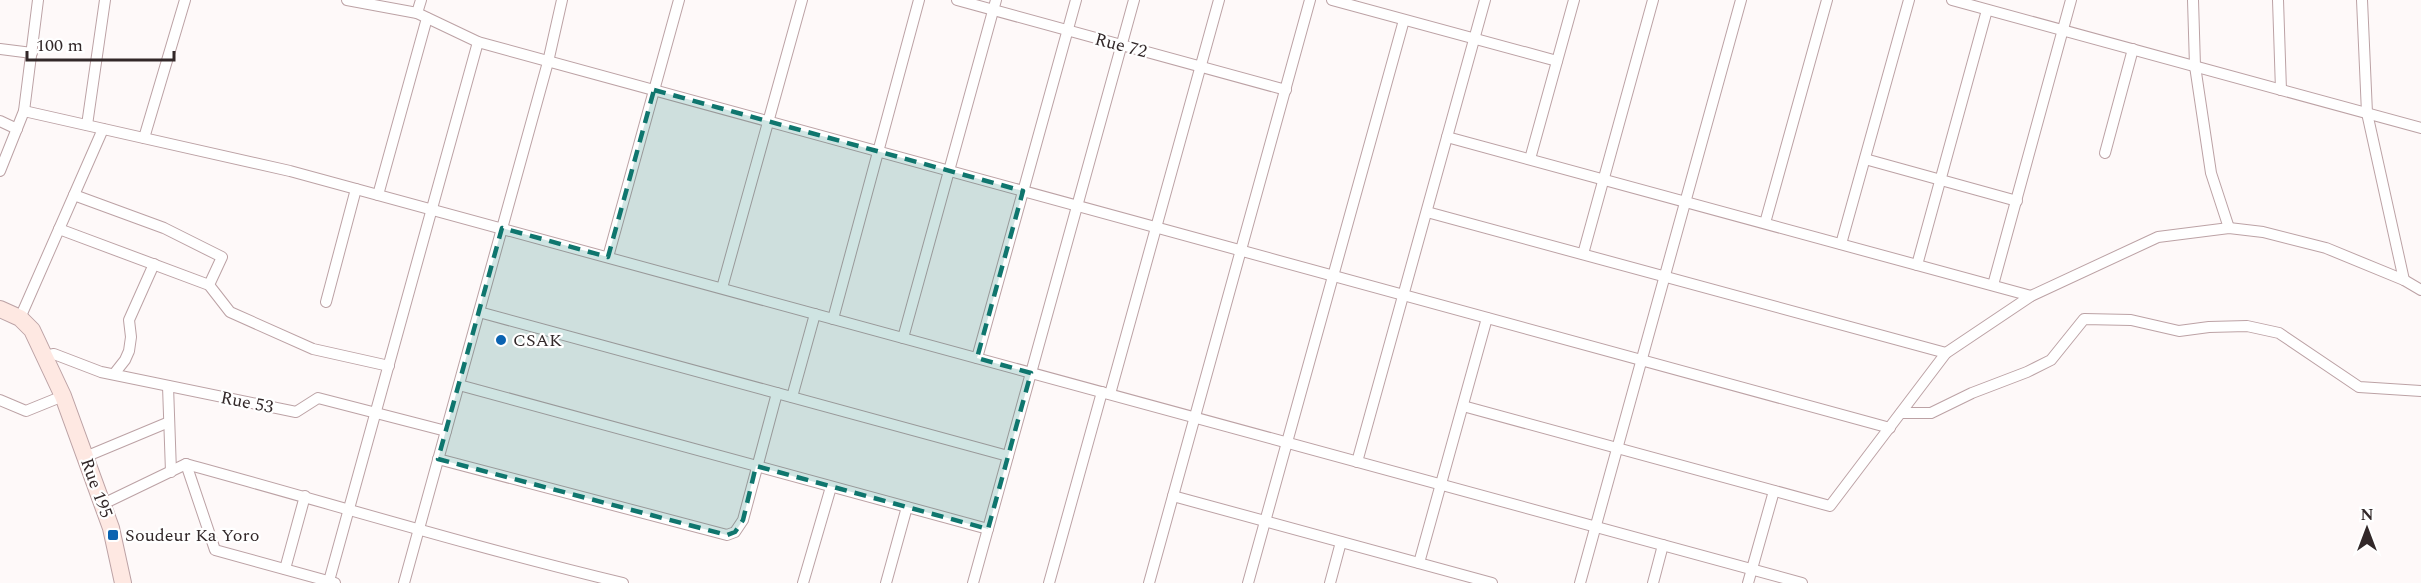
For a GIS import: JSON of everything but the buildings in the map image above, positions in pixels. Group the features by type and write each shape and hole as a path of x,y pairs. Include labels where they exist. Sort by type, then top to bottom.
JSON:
{"street":[{"path":"0,171 24,111 38,0"},
{"path":"87,125 105,0"},
{"path":"144,138 185,0"},
{"path":"347,0 422,15 478,42 548,62 1890,428"},
{"path":"378,195 422,15 421,0"},
{"path":"404,583 548,62 562,0"},
{"path":"608,257 679,0"},
{"path":"722,288 802,0"},
{"path":"833,319 919,0"},
{"name":"Rue 72","path":"957,0 995,5 1068,30 1286,90"},
{"path":"977,358 1076,0"},
{"path":"973,583 1134,0"},
{"path":"1049,583 1156,227 1219,0"},
{"path":"1149,583 1310,0"},
{"path":"1332,0 1557,61"},
{"path":"1358,462 1485,0"},
{"path":"1530,159 1574,0"},
{"path":"1583,254 1653,0"},
{"path":"1580,583 1741,0"},
{"path":"1765,223 1827,0"},
{"path":"1841,244 1909,0"},
{"path":"1952,0 2421,128"},
{"path":"2193,0 2195,66 2211,174 2229,228"},
{"path":"2278,0 2281,90"},
{"path":"2362,0 2367,113 2404,280"},
{"path":"1993,285 2063,30 2068,2"},
{"path":"903,338 995,5"},
{"path":"1917,265 1988,10"},
{"path":"1248,583 1404,20"},
{"path":"186,464 215,550 325,581 350,508 478,42"},
{"path":"0,49 32,52"},
{"path":"2105,153 2133,49"},
{"path":"24,111 290,171 1802,583"},
{"path":"0,121 17,129"},
{"path":"0,309 20,318 103,129"},
{"path":"1447,137 2031,296"},
{"path":"1865,159 2017,201"},
{"path":"326,302 356,189"},
{"path":"74,195 164,228 222,257 209,285"},
{"path":"1427,212 1946,353"},
{"path":"1462,406 1830,506 1946,353 2031,296 2158,237 2229,228 2263,232 2326,248 2404,280 2421,290"},
{"path":"59,230 209,285 230,312 313,349 389,366"},
{"path":"114,374 129,351 131,337 129,320 154,264"},
{"path":"479,312 1008,456"},
{"path":"792,397 815,314"},
{"name":"Rue 195","path":"20,318 32,330 63,396 111,528 123,583"},
{"path":"1419,563 1487,318"},
{"path":"1901,413 1931,413 2051,360 2084,319 2131,320 2179,331 2247,326 2268,330 2279,333 2359,387 2421,391"},
{"name":"Rue 53","path":"44,356 54,354 114,374 296,412 318,398 446,431"},
{"path":"459,385 988,530"},
{"path":"168,386 171,472"},
{"path":"438,459 727,535 735,532 742,520 777,393"},
{"path":"0,400 26,411 63,396"},
{"path":"85,457 169,422"},
{"path":"103,504 186,464 350,508 418,530 623,583"},
{"path":"803,583 831,487"},
{"path":"1748,583 1774,491"},
{"path":"285,569 305,496"},
{"path":"1173,496 1492,583"},
{"path":"886,583 907,507"},
{"path":"1330,583 1341,542"},
{"path":"1653,583 1663,545"}],"highlighted area":[{"path":"654,90 1023,191 977,358 1031,373 988,529 756,466 743,520 735,532 727,535 438,459 502,228 608,257"}],"place":[{"name":"CSAK","path":"501,340"},
{"name":"Soudeur Ka Yoro","path":"113,535"}]}
